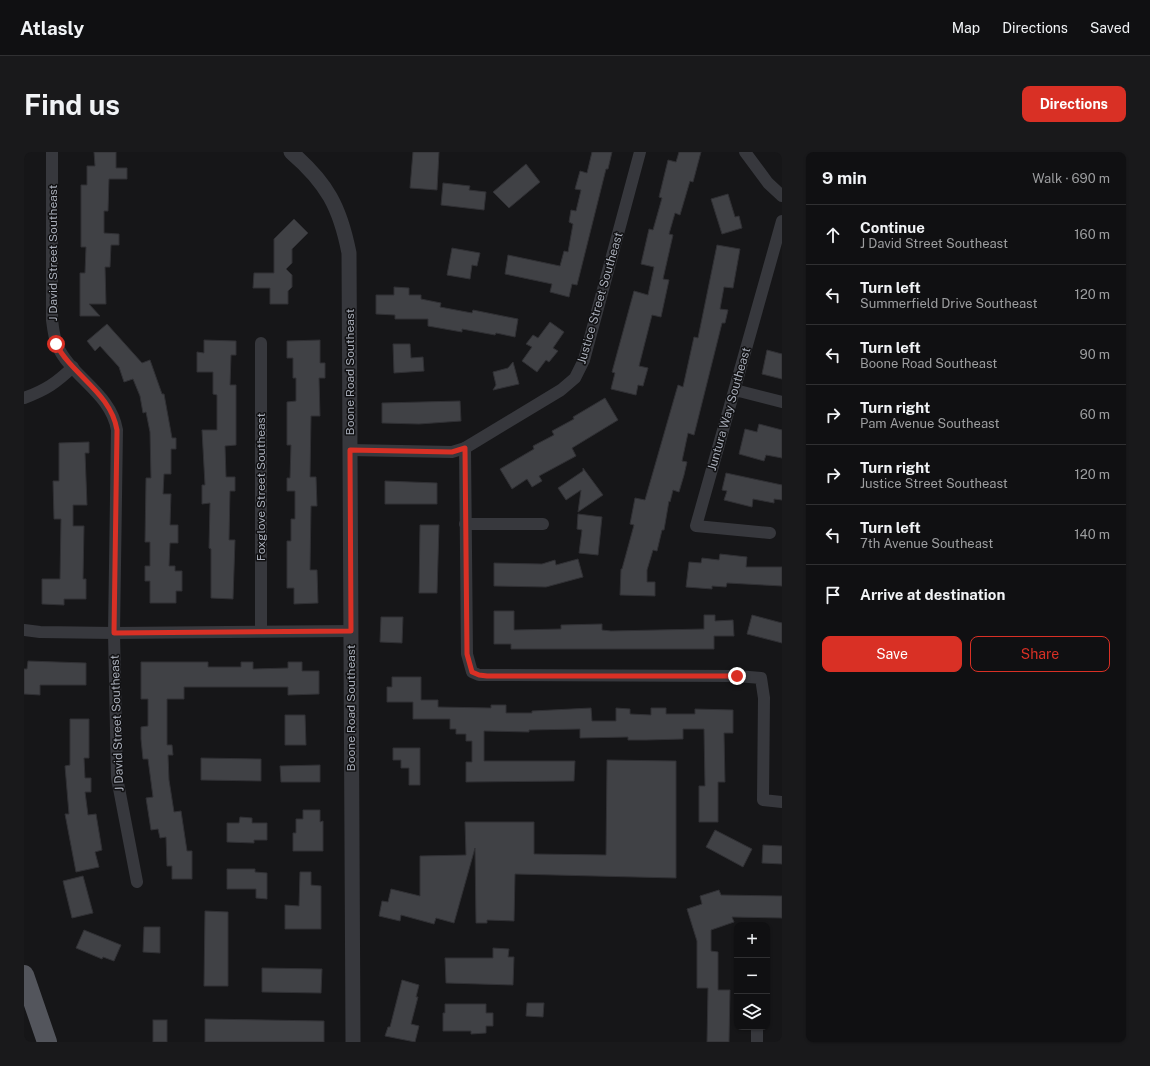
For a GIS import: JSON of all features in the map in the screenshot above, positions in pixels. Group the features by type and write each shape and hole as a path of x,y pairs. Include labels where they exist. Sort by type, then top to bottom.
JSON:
{"main road":[{"path":"24,975 46,1042"}],"street":[{"name":"J David Street Southeast","path":"52,152 52,320 56,344 73,367 106,404 115,420 117,430 114,633 117,778 137,882"},
{"name":"Boone Road Southeast","path":"291,152 310,168 327,191 340,214 347,242 350,268 353,1042"},
{"name":"Justice Street Southeast","path":"465,448 560,390 575,378 584,360 640,152"},
{"path":"745,152 768,183 782,196"},
{"name":"Juntura Way Southeast","path":"770,533 696,526 782,221"},
{"name":"Foxglove Street Southeast","path":"261,343 261,631"},
{"path":"24,398 44,391 55,384 73,367"},
{"path":"735,390 782,402"},
{"path":"350,450 452,452 465,448 467,654 472,672 487,676 737,676 761,678 764,698 763,800 782,802"},
{"path":"465,524 543,524"},
{"path":"24,630 40,632 114,633 351,631"},
{"path":"757,1030 757,1042"}],"building":[{"path":"94,152 116,152 116,168 127,168 127,179 109,179 108,211 104,211 104,233 119,234 119,245 111,245 110,267 105,267 106,304 89,304 100,316 80,316 80,273 85,273 86,247 81,247 81,185 87,185 87,166 95,166"},
{"path":"413,152 439,152 437,190 410,188"},
{"path":"592,152 612,152 608,169 606,169 577,285 572,284 569,297 550,292 552,284 505,274 508,255 560,266 564,251 568,252 573,224 569,222 571,210 576,211 581,190 575,189 580,171 587,173"},
{"path":"679,152 701,152 693,182 690,181 680,215 675,213 669,234 673,235 663,279 669,280 661,317 652,315 639,366 648,368 643,386 638,385 636,395 611,389 615,373 612,372 634,291 648,295 654,267 641,264 649,229 653,230 662,198 659,197 668,160 676,162"},
{"path":"526,164 540,182 509,208 493,192"},
{"path":"443,183 470,186 469,190 486,192 484,210 441,205"},
{"path":"728,194 735,217 739,216 742,228 722,234 711,199"},
{"path":"294,219 308,233 292,249 292,263 286,269 292,275 292,287 288,291 288,304 270,304 270,288 253,288 254,273 274,273 274,239"},
{"path":"717,245 740,249 733,288 724,287 720,309 728,310 725,323 722,323 694,435 688,433 682,461 687,462 684,475 679,492 673,490 670,502 669,501 664,530 662,530 657,551 653,550 647,570 647,582 655,582 655,596 620,595 621,569 634,525 630,524 635,498 645,500 678,385 683,387 694,337 698,338"},
{"path":"452,248 480,253 477,266 472,265 470,279 447,275"},
{"path":"394,287 409,288 409,295 421,295 421,299 441,303 440,307 472,313 473,310 518,319 515,337 462,329 462,332 428,326 428,319 395,319 395,315 376,314 376,295 394,295"},
{"path":"550,322 564,332 553,348 558,351 549,362 546,360 537,372 522,361 532,347 526,344 533,335 538,338"},
{"path":"107,324 142,363 150,360 162,394 164,394 172,438 176,438 176,449 171,449 171,474 164,474 163,494 171,494 170,525 178,525 178,543 170,543 169,566 175,566 175,571 182,571 182,591 176,591 176,603 150,603 150,581 145,581 145,566 150,566 150,542 145,542 146,478 151,478 150,432 146,412 143,413 140,396 133,379 124,382 119,367 100,346 95,351 87,341"},
{"path":"204,340 236,341 236,355 231,355 230,385 236,385 236,445 225,446 226,477 235,477 235,491 230,491 229,540 235,540 233,599 211,598 211,549 209,548 210,503 202,504 202,485 205,485 202,430 217,430 217,395 213,394 213,372 197,372 197,352 204,353"},
{"path":"320,340 320,363 325,363 325,378 319,378 320,416 311,416 310,477 316,477 317,506 311,506 310,570 317,570 318,603 294,604 294,588 287,588 287,541 291,541 291,519 295,519 295,491 287,491 287,478 290,478 291,445 287,445 287,402 296,401 296,378 293,378 293,358 287,358 287,341"},
{"path":"393,344 410,344 411,358 423,357 424,371 394,373"},
{"path":"767,350 782,354 782,379 762,374"},
{"path":"513,362 519,384 493,390 496,385 493,372 508,368"},
{"path":"605,398 618,420 572,448 576,456 539,476 542,481 532,487 527,479 512,489 500,469 534,449 533,446 554,435 552,431 574,419 573,417"},
{"path":"460,401 461,421 419,424 382,423 382,403"},
{"path":"759,424 782,430 782,458 766,455 764,461 739,454 745,429 757,432"},
{"path":"89,442 89,453 85,453 87,505 73,505 73,526 84,526 83,579 86,579 86,599 64,599 64,605 42,604 42,579 60,579 61,519 54,519 53,481 59,481 59,443"},
{"path":"583,468 603,495 578,512 581,490 566,500 558,488 583,471"},
{"path":"726,473 782,485 782,500 774,499 774,503 753,499 752,507 724,500 727,491 722,490"},
{"path":"385,481 437,483 437,504 385,504"},
{"path":"578,514 602,517 598,555 579,553 582,530 577,529"},
{"path":"420,525 439,525 437,593 419,593"},
{"path":"720,554 747,557 746,567 782,567 782,586 727,583 726,587 712,586 712,589 686,587 689,562 701,563 702,558 719,560"},
{"path":"578,559 583,577 546,587 494,586 494,563 542,564 555,560 556,565"},
{"path":"494,611 514,611 514,630 561,629 561,625 602,624 602,630 611,631 704,629 704,615 715,615 715,621 733,620 734,636 714,636 714,649 511,649 511,644 494,644"},
{"path":"752,615 782,623 782,643 747,634"},
{"path":"381,617 403,617 402,643 380,642"},
{"path":"28,661 86,663 86,685 40,685 40,695 24,694 24,669 27,669"},
{"path":"141,662 208,662 208,667 241,667 241,662 253,662 253,669 288,668 288,662 302,662 302,671 319,671 319,694 288,695 288,687 184,687 184,699 167,699 167,745 172,745 173,755 168,755 169,780 174,812 181,811 187,851 192,851 192,879 172,879 172,866 167,866 166,837 160,838 158,829 151,830 146,798 153,797 148,759 143,759 141,739 141,727 148,726 148,699 141,699"},
{"path":"392,677 421,677 421,700 438,700 438,707 491,708 491,705 506,705 506,713 532,713 532,711 591,708 592,721 616,721 616,708 630,709 630,714 651,715 651,708 666,708 666,714 695,714 695,709 733,710 733,733 724,733 725,782 718,782 718,822 699,822 699,786 705,786 704,729 683,729 683,739 647,740 628,740 628,737 580,738 580,729 529,730 529,732 484,731 484,761 575,761 574,781 466,782 466,762 472,762 472,741 466,741 466,734 456,734 456,729 450,729 450,719 413,719 413,702 387,702 387,687 392,687"},
{"path":"285,715 305,715 306,745 285,745"},
{"path":"70,719 89,719 89,758 84,758 85,778 91,778 91,792 85,792 88,815 96,814 102,850 95,852 99,867 76,872 65,814 69,814 65,766 70,765"},
{"path":"393,748 420,748 420,785 409,785 409,768 401,768 401,760 393,760"},
{"path":"201,758 261,759 261,781 201,780"},
{"path":"607,760 676,761 676,878 515,874 514,921 487,920 487,923 476,923 475,848 454,923 436,918 434,924 401,915 400,921 379,916 382,901 388,902 391,889 420,896 420,856 466,855 465,822 534,822 534,854 606,855"},
{"path":"320,765 320,782 281,782 280,766"},
{"path":"303,810 320,810 320,822 323,821 323,851 293,851 293,833 296,833 296,819 303,819"},
{"path":"240,817 252,818 252,823 267,823 267,840 254,840 254,843 227,842 227,823 239,823"},
{"path":"715,830 752,849 743,867 706,847"},
{"path":"763,845 782,846 782,864 762,863"},
{"path":"227,869 255,869 255,872 267,873 267,899 256,898 256,889 227,889"},
{"path":"300,872 311,872 311,885 321,886 321,929 285,929 285,905 299,906"},
{"path":"83,876 93,913 72,918 63,881"},
{"path":"719,890 721,895 782,896 782,918 732,917 734,922 711,930 711,951 718,952 718,990 730,990 729,1042 707,1042 708,988 697,988 697,941 687,909 702,904 700,896"},
{"path":"205,911 228,912 228,986 204,986"},
{"path":"144,927 160,927 160,953 143,952"},
{"path":"84,930 121,945 114,961 103,957 102,959 76,948"},
{"path":"493,948 509,949 508,957 514,957 513,985 446,983 445,958 493,958"},
{"path":"262,968 322,969 321,993 262,992"},
{"path":"402,980 419,985 416,997 418,997 411,1024 419,1026 415,1042 385,1036 388,1027 390,1027"},
{"path":"527,1003 544,1003 543,1017 526,1016"},
{"path":"445,1004 486,1004 486,1013 493,1013 493,1026 486,1026 486,1033 471,1034 471,1031 443,1031 443,1013 445,1013"},
{"path":"205,1019 324,1021 324,1042 205,1042"},
{"path":"153,1020 167,1020 167,1042 153,1042"}],"route":[{"path":"56,344 73,367 106,404 112,412 115,420 117,430 114,633 351,631 350,450 452,452 465,448 467,654 472,672 487,676 737,676"}]}
